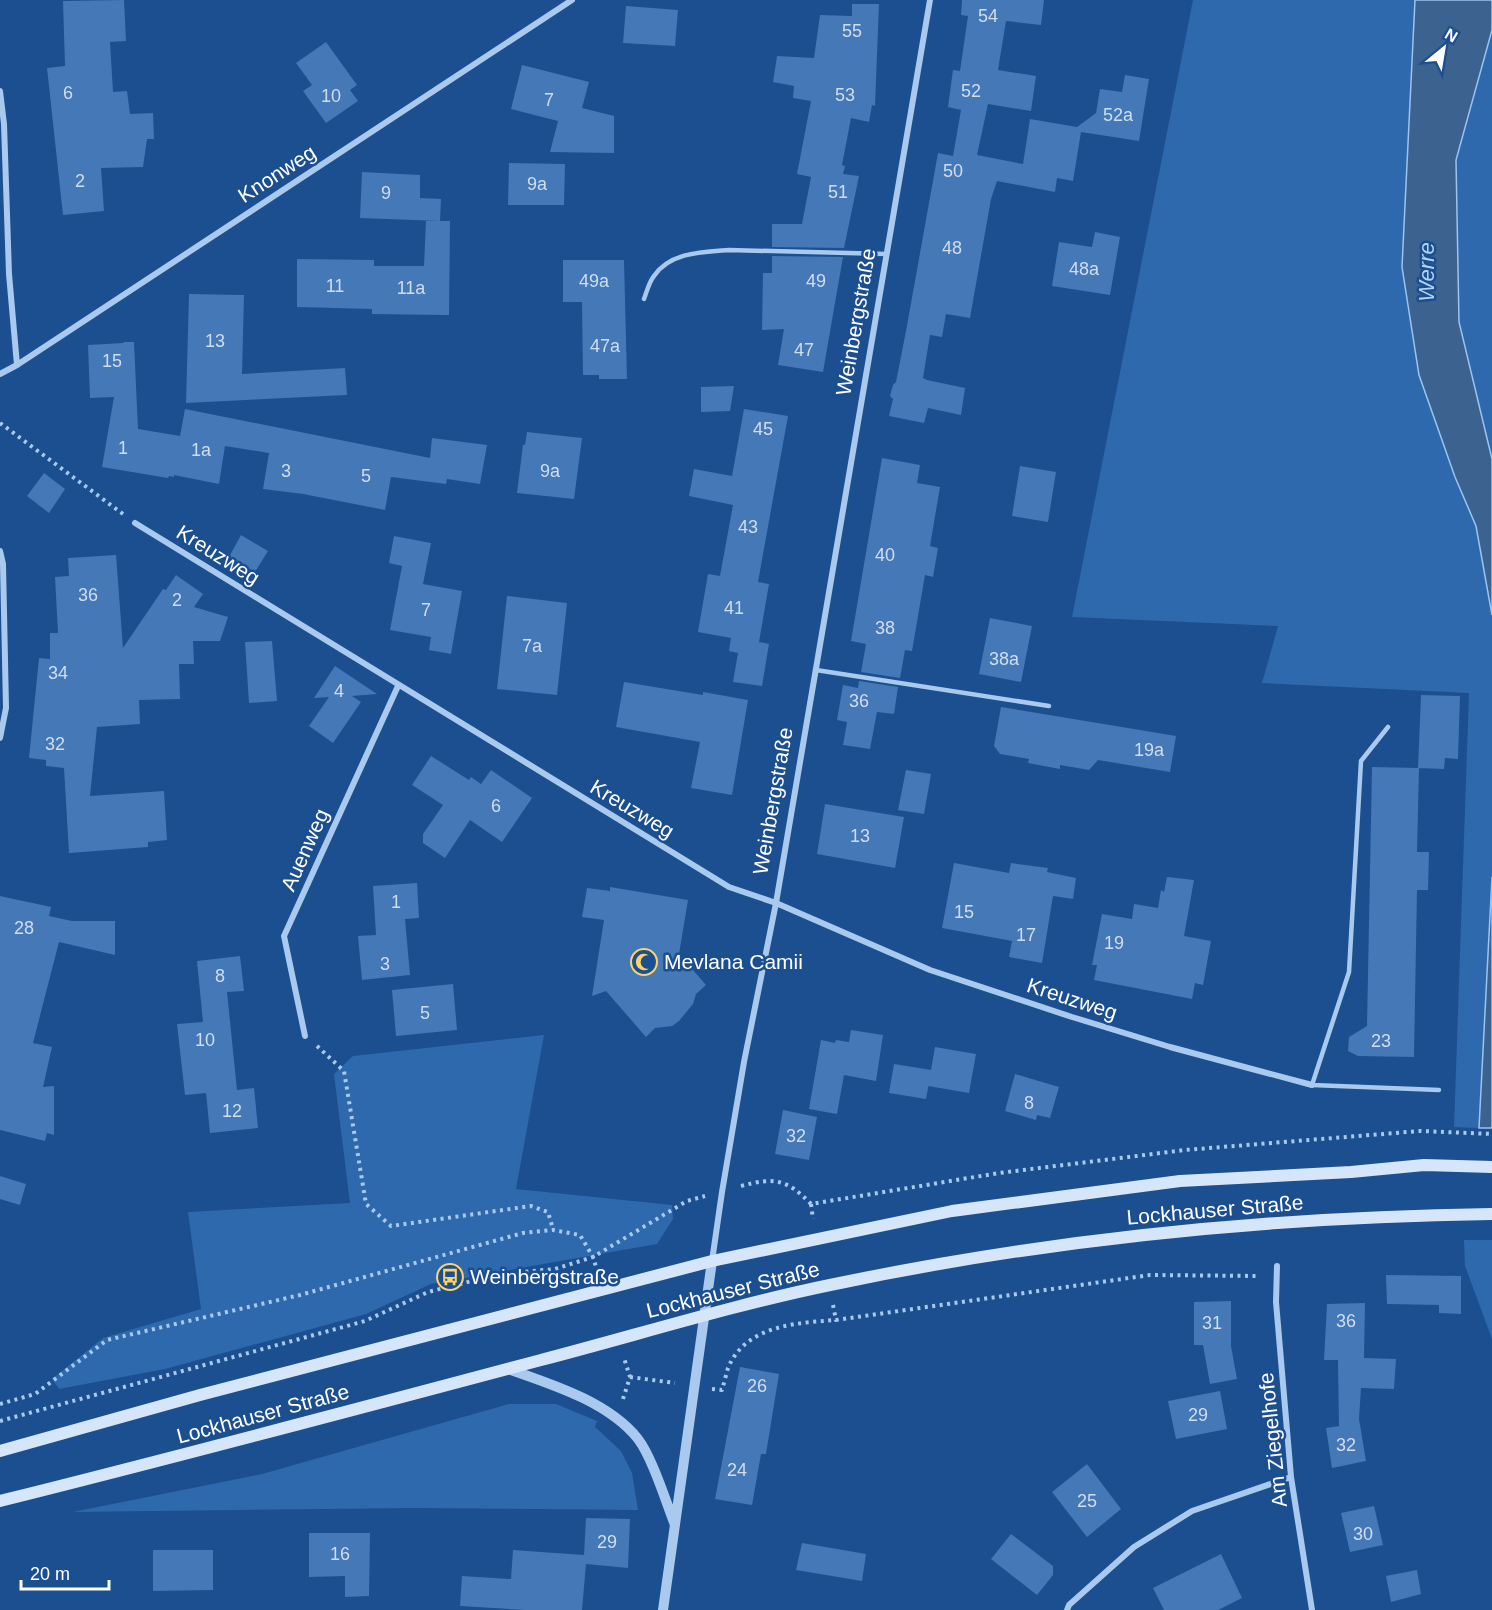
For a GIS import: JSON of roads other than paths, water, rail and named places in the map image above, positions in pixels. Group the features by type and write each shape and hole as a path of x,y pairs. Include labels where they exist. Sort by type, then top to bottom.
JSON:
{"main road":[{"name":"Lockhauser Straße","path":"0,1451 200,1395 712,1261 952,1211 1180,1181 1424,1166 1492,1167"},
{"name":"Lockhauser Straße","path":"0,1501 182,1456 828,1285 1010,1251 1187,1229 1429,1215 1492,1215"}],"street":[{"name":"Knonweg","path":"0,374 572,0"},
{"name":"Weinbergstraße","path":"663,1610 722,1192 744,1062 776,903 930,0"},
{"path":"0,91 4,124 9,274 17,365"},
{"name":"Kreuzweg","path":"135,523 729,888 776,903 930,970 1170,1047 1312,1085"},
{"path":"0,551 3,564 3,708 0,738"},
{"name":"Auenweg","path":"305,1036 284,936 398,686"},
{"name":"Am Ziegelhofe","path":"1277,1266 1276,1302 1291,1477 1312,1610"},
{"path":"508,1369 583,1398 625,1426 639,1440 675,1526"},
{"path":"1067,1610 1134,1547 1192,1511 1291,1477"}],"lane":[{"path":"644,298 653,277 666,263 706,251 887,254"},
{"path":"816,670 1049,706"},
{"path":"1388,727 1361,761 1349,972 1312,1085 1439,1090"}],"water":[{"name":"Werre","path":"1415,0 1492,0 1492,30 1456,160 1459,322 1492,459 1492,615 1476,526 1455,477 1419,375 1402,267"},
{"path":"1492,877 1492,1128 1479,1128"}],"place":[{"name":"Mevlana Camii","path":"644,962"},
{"name":"Weinbergstraße","path":"450,1277"}]}
